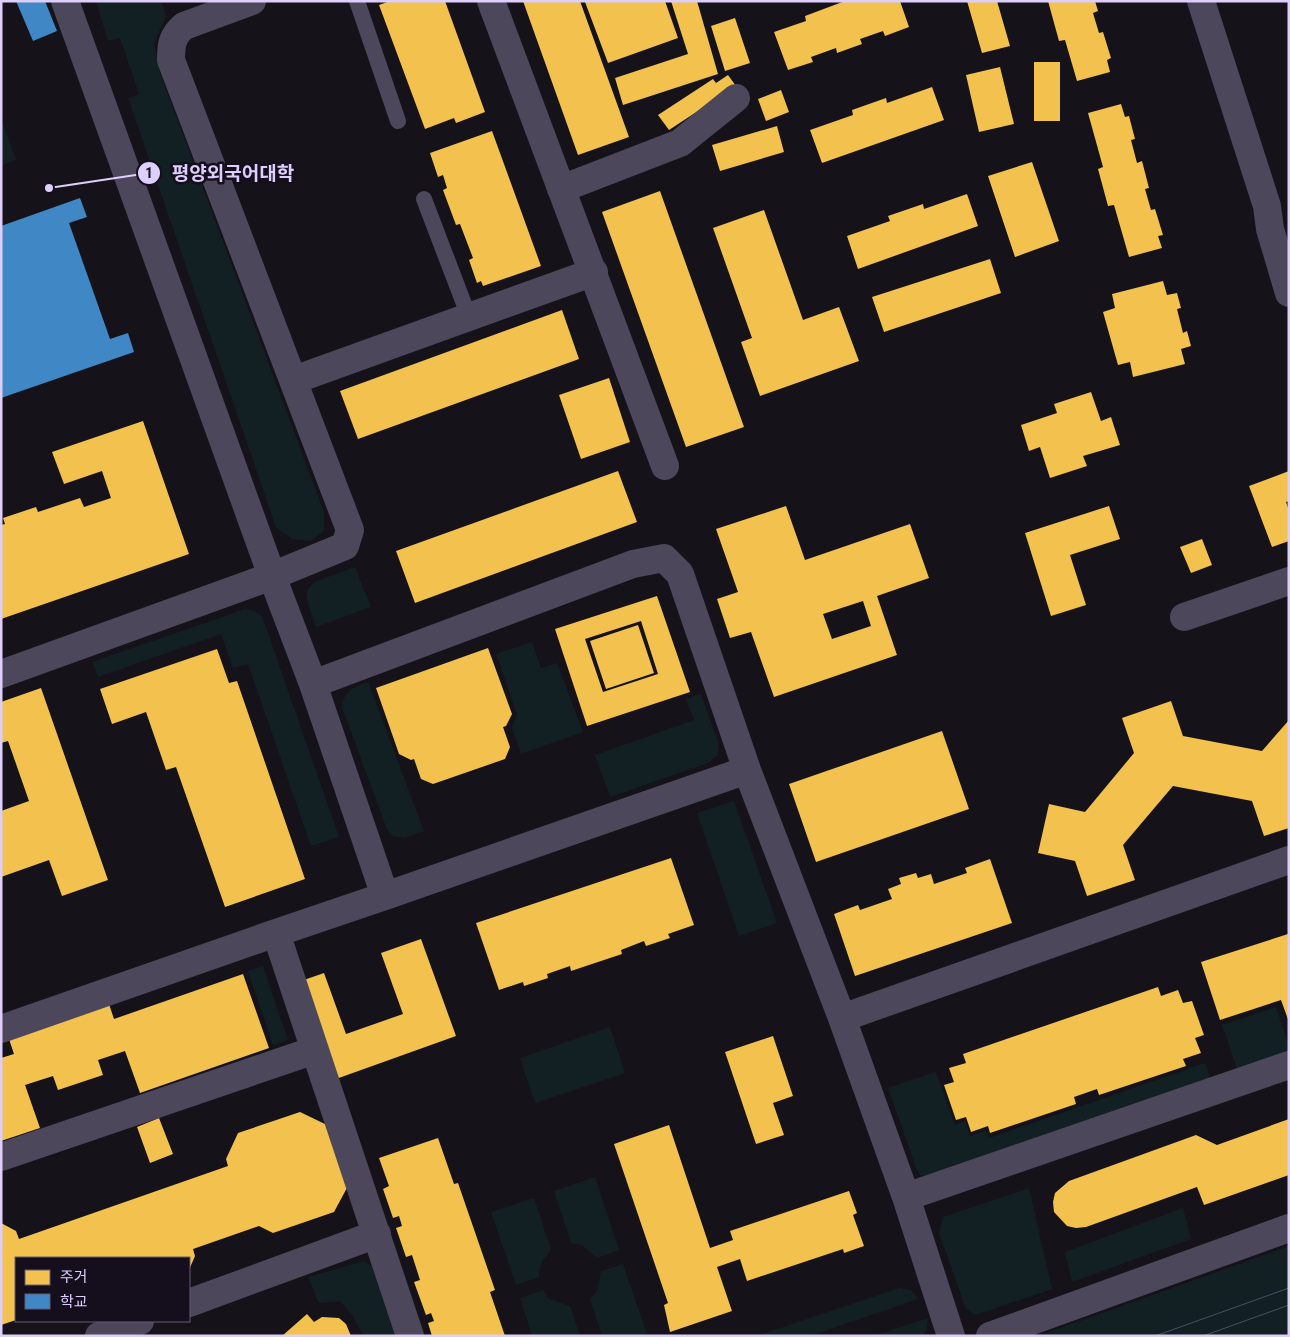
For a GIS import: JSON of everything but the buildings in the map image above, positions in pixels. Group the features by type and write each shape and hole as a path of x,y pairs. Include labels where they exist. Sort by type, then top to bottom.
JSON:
{"street":[{"path":"65,1 272,576 313,684 385,896"},
{"path":"1,674 272,576 345,546 350,530 171,60 171,44 176,33 184,26 252,1"},
{"path":"491,1 665,466"},
{"path":"1201,1 1267,206 1270,229 1289,293"},
{"path":"561,189 680,143 736,98"},
{"path":"294,380 594,272"},
{"path":"313,684 633,564 664,558 680,574 747,770 842,1018 906,1197 951,1336"},
{"path":"1184,617 1289,581"},
{"path":"1,1029 747,770"},
{"path":"842,1018 1289,860"},
{"path":"276,933 410,1336"},
{"path":"1,1157 315,1050"},
{"path":"906,1197 1289,1065"},
{"path":"990,1336 1289,1228"},
{"path":"190,1303 377,1234"},
{"path":"99,1336 137,1322"}],"lane":[{"path":"357,1 398,121"},
{"path":"424,199 469,317"}],"shaded area":[{"path":"96,1 161,1 166,16 154,43 159,70 324,512 324,531 311,541 292,539 276,527 128,98 139,94 120,38 108,41"},
{"path":"1,119 16,160 1,166"},
{"path":"355,567 371,607 316,627 307,600 307,590 314,582"},
{"path":"245,609 254,611 262,616 339,837 311,846 248,664 233,668 221,634 98,677 92,662"},
{"path":"532,642 541,668 557,663 583,732 521,754 512,728 517,714 496,654"},
{"path":"368,682 424,831 405,838 392,836 386,827 342,707 343,701 350,690"},
{"path":"701,694 718,742 718,755 708,763 610,797 595,755 694,720 686,699"},
{"path":"734,801 777,923 739,936 697,813"},
{"path":"263,966 288,1040 273,1045 248,971"},
{"path":"1276,1007 1289,1046 1289,1055 1238,1072 1222,1025"},
{"path":"610,1027 625,1073 535,1103 520,1058"},
{"path":"1205,1063 1210,1078 930,1175 920,1175 916,1168 888,1088 936,1072 955,1125 965,1121 970,1136 986,1131 989,1138"},
{"path":"595,1177 619,1250 597,1258 582,1245 571,1243 554,1191"},
{"path":"1029,1188 1052,1289 975,1315 966,1309 939,1233 943,1217"},
{"path":"534,1198 551,1250 542,1262 539,1277 516,1285 491,1212"},
{"path":"1183,1208 1191,1239 1072,1282 1065,1252"},
{"path":"1289,1246 1289,1336 1038,1336"},
{"path":"364,1261 377,1269 399,1336 363,1336 352,1315 340,1301 319,1303 308,1277"},
{"path":"623,1264 647,1334 641,1336 602,1336 590,1299 597,1291 601,1271"},
{"path":"899,1288 911,1290 918,1299 810,1336 757,1336"},
{"path":"543,1290 549,1299 570,1306 580,1336 532,1336 520,1298"},
{"path":"928,1318 927,1329 922,1336 873,1336"}],"tram line":[{"path":"1155,1336 1289,1288"},
{"path":"1203,1336 1289,1305"}],"place":[{"name":"평양외국어대학","path":"49,188"}]}
